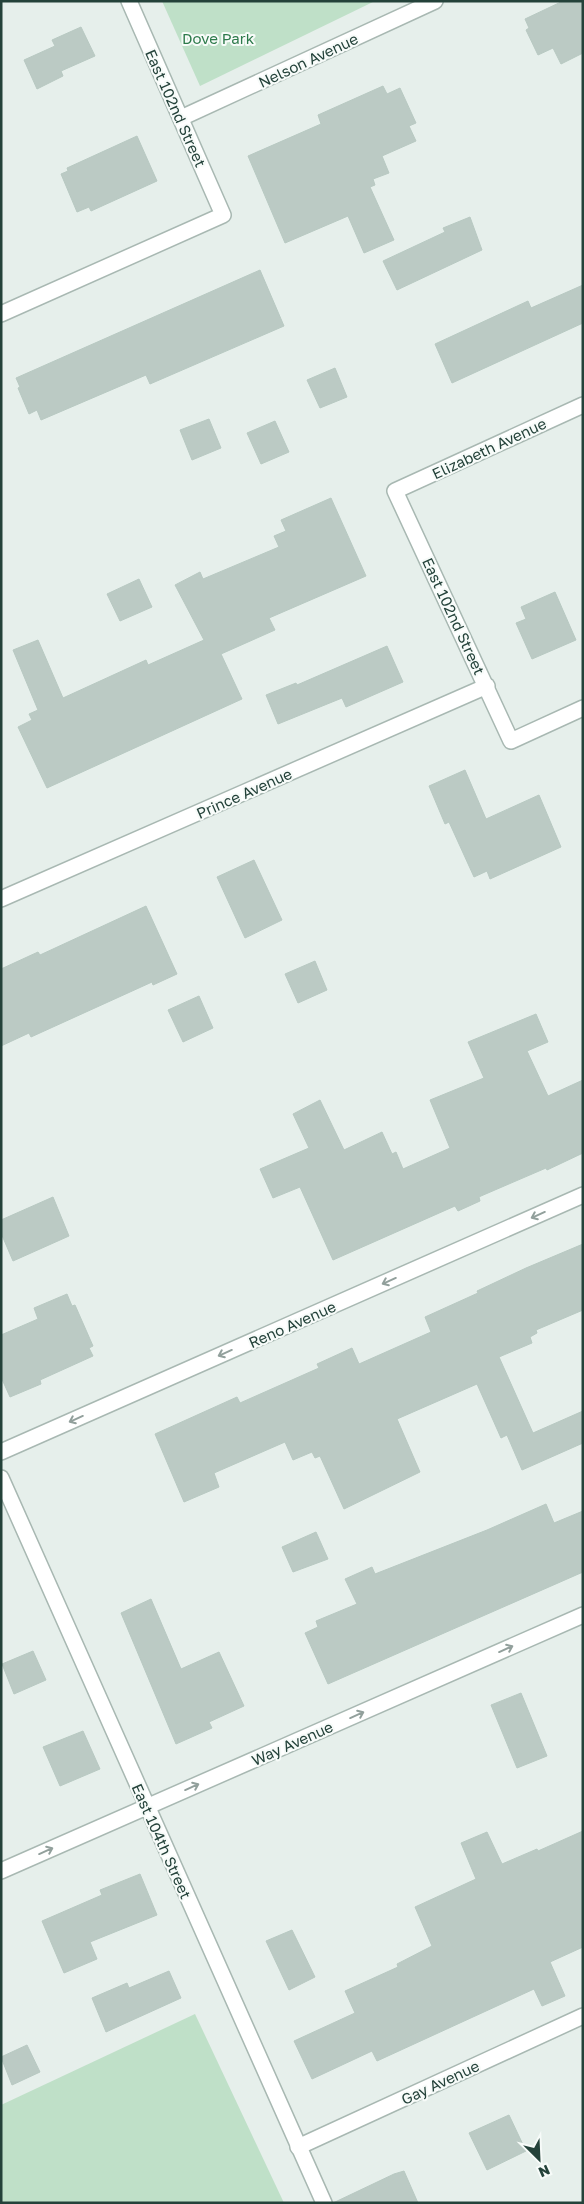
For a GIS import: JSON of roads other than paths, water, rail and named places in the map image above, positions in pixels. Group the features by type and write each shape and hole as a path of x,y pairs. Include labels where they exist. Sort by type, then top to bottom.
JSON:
{"street":[{"name":"East 102nd Street","path":"1,314 223,215 129,1"},
{"name":"Nelson Avenue","path":"181,118 435,1"},
{"name":"Elizabeth Avenue","path":"395,491 583,405"},
{"name":"East 102nd Street","path":"395,491 511,741 583,708"},
{"name":"Prince Avenue","path":"1,899 486,686"},
{"name":"Reno Avenue","path":"1,1452 583,1195"},
{"name":"East 104th Street","path":"1,1478 324,2203"},
{"name":"Way Avenue","path":"1,1871 583,1616"},
{"name":"Gay Avenue","path":"298,2147 583,2016"}],"park label":[{"name":"Dove Park","path":"218,38"}]}
